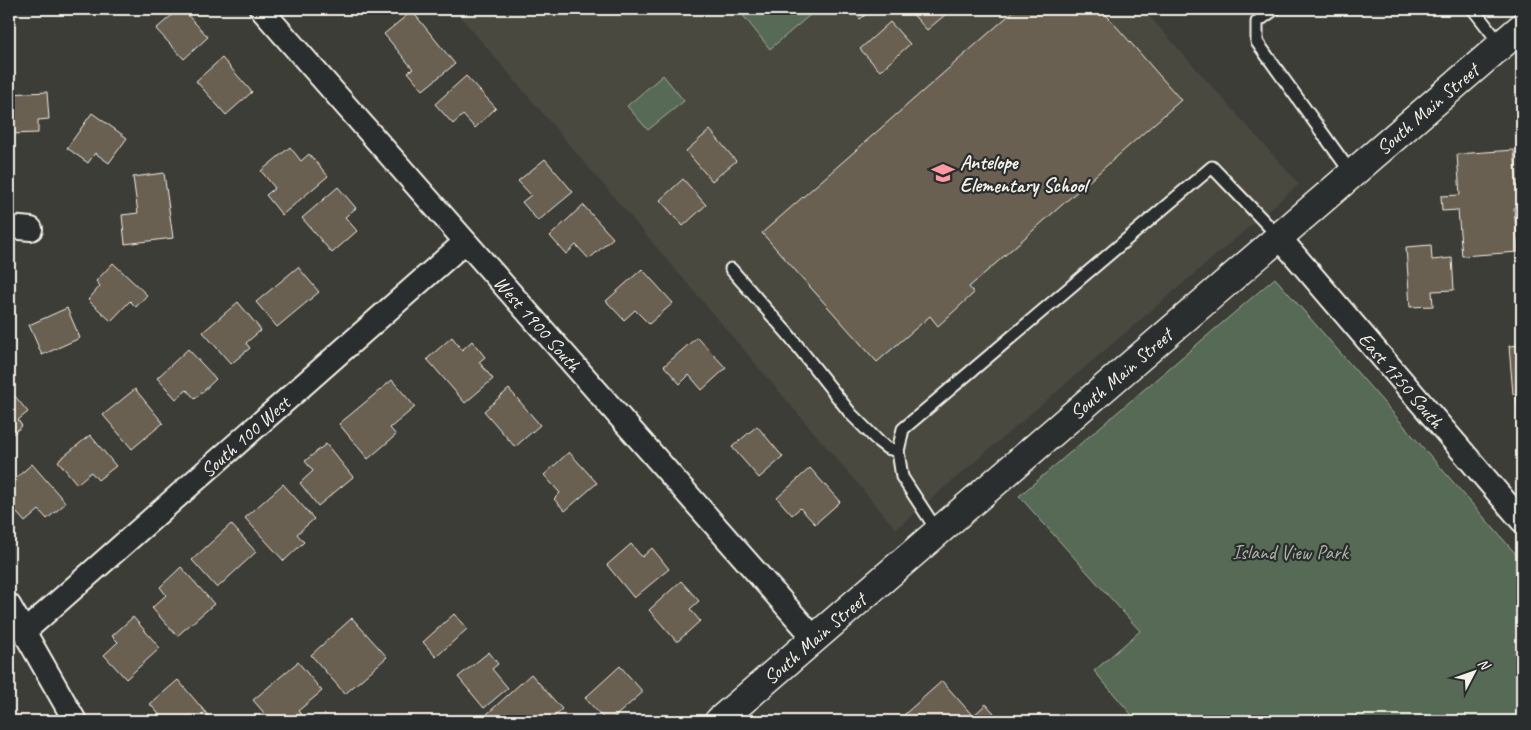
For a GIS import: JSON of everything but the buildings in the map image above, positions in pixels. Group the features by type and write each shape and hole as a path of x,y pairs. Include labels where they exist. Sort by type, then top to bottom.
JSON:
{"street":[{"name":"West 1900 South","path":"261,9 815,639"},
{"name":"South Main Street","path":"720,721 1522,27"},
{"name":"East 1750 South","path":"1279,237 1522,521"},
{"name":"South 100 West","path":"24,632 466,242"},
{"path":"9,605 75,721"}],"lane":[{"path":"1275,9 1257,22 1257,42 1352,174"},
{"path":"1473,9 1501,45"},
{"path":"938,532 902,477 898,451 903,429 1212,167 1279,237"},
{"path":"731,269 788,334 831,390 870,434 887,448 898,451"}],"shaded area":[{"path":"454,9 1143,9 1299,184 896,529"}],"green space":[{"path":"738,9 817,9 770,49"},
{"path":"663,75 684,101 648,130 627,106"},
{"name":"Island View Park","path":"1275,278 1522,561 1522,721 1137,721 1094,671 1140,631 1019,496"}],"place":[{"name":"Antelope Elementary School","path":"943,173"}]}
